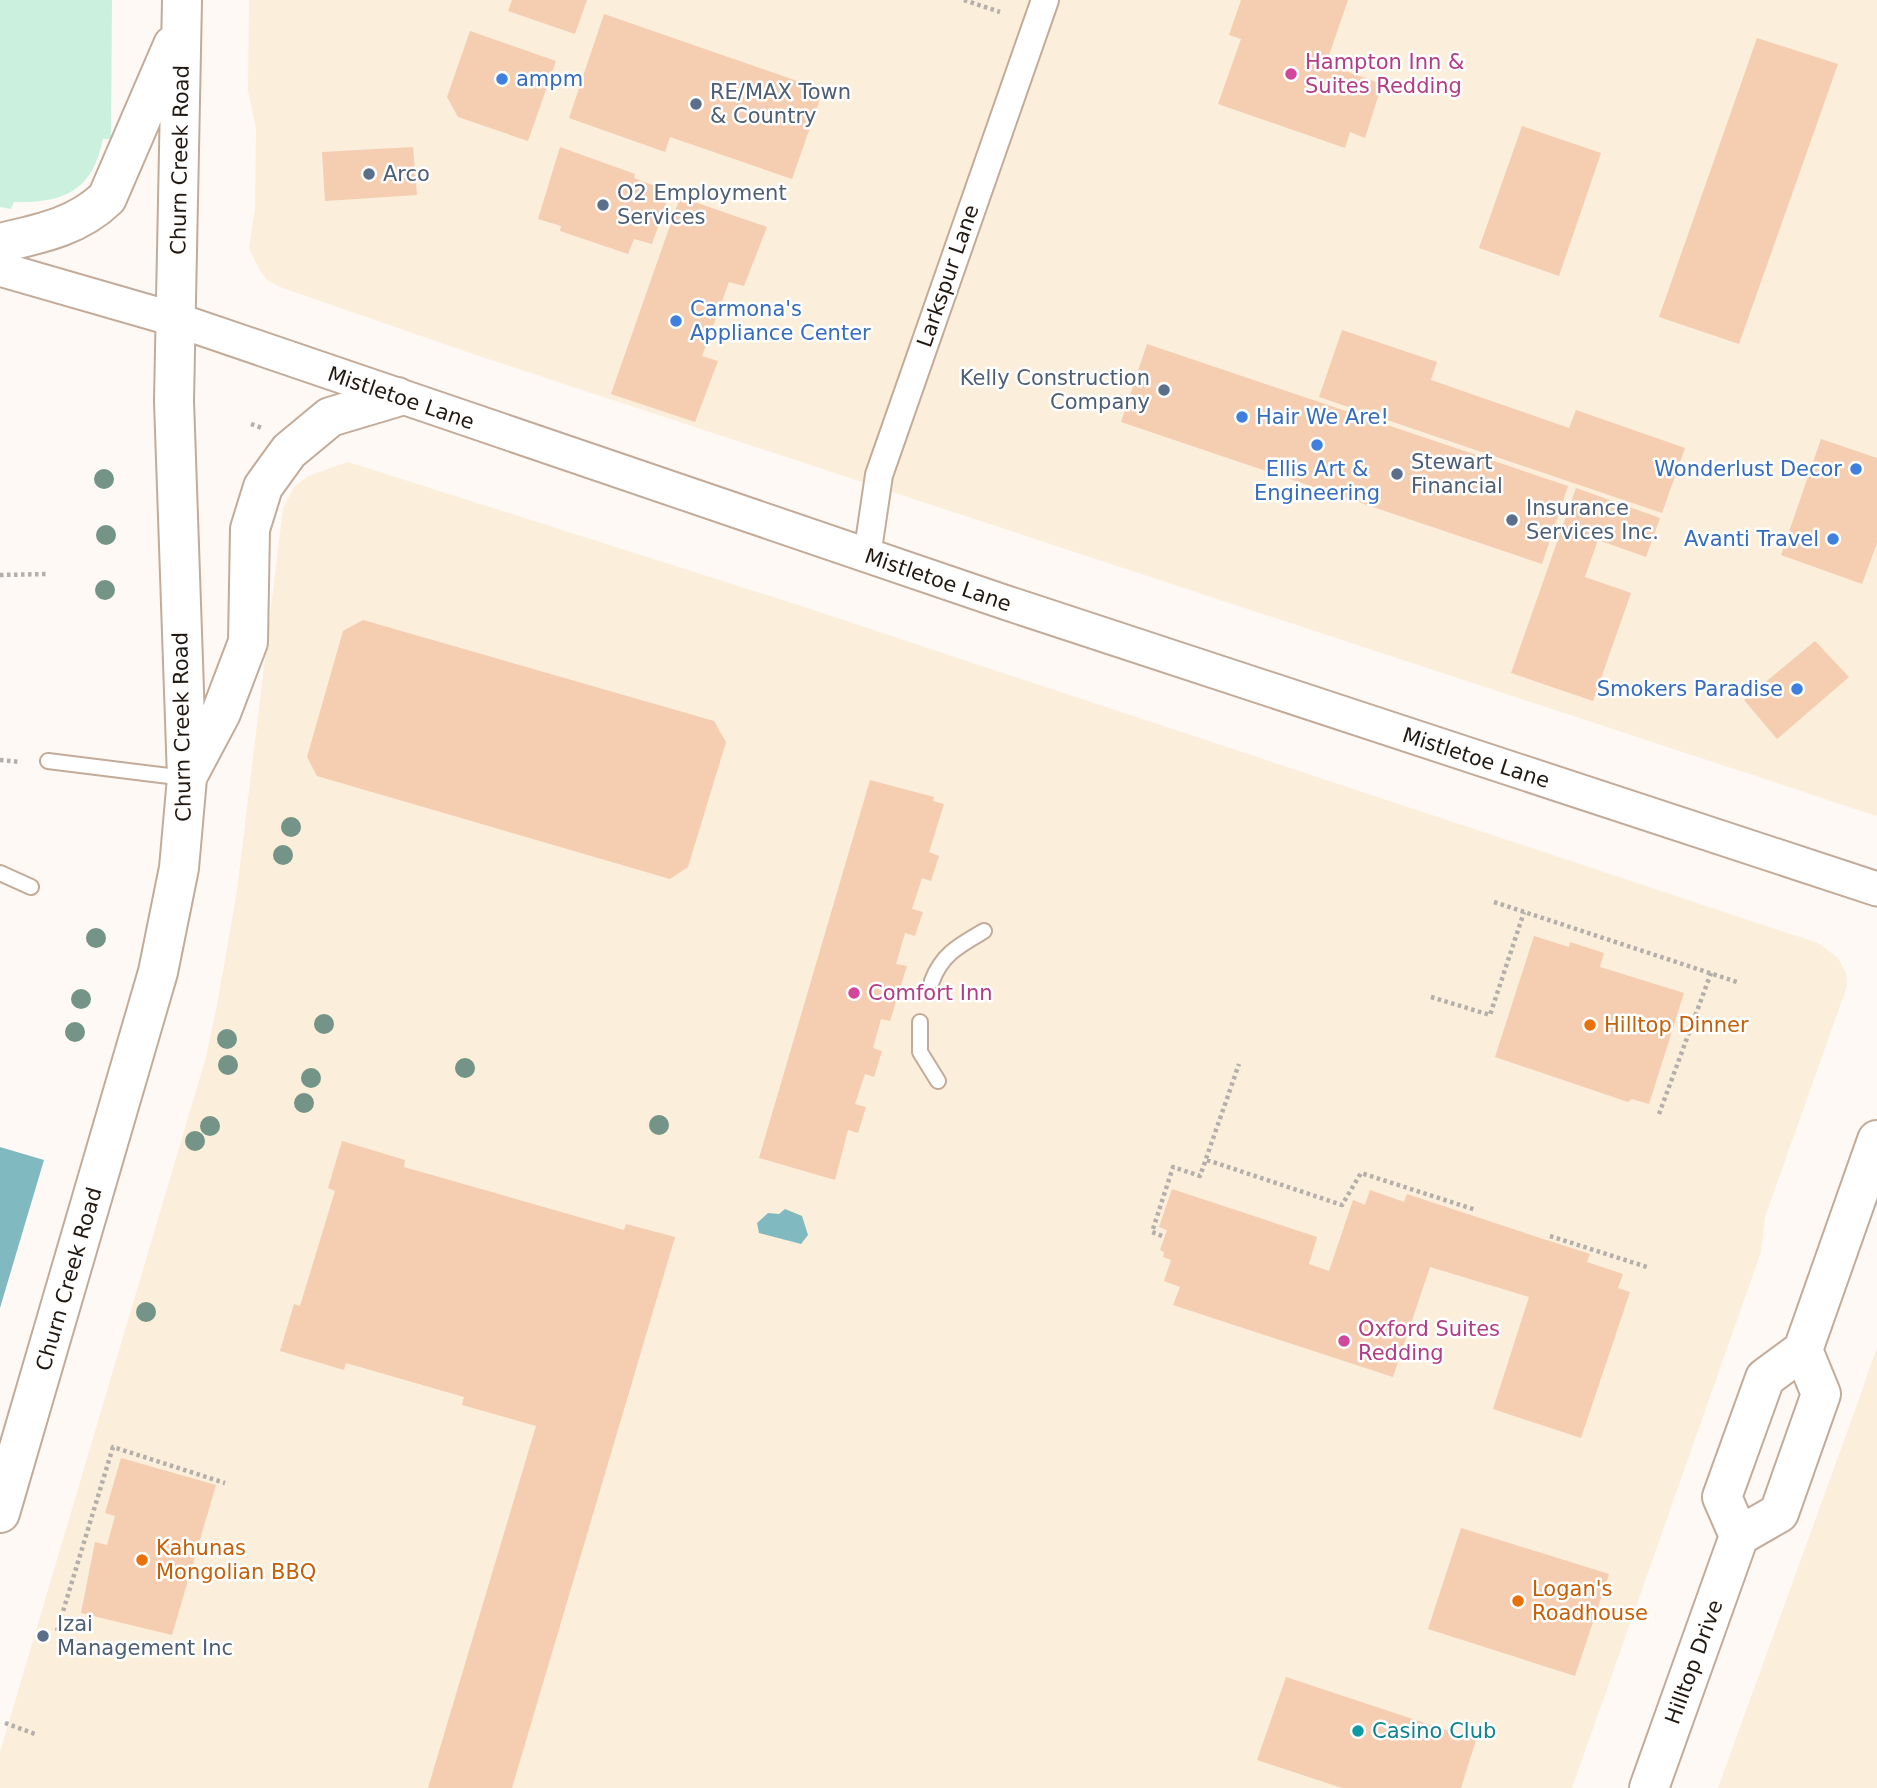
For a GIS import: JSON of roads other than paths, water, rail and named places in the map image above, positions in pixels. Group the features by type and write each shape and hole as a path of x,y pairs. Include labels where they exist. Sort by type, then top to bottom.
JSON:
{"main road":[{"path":"0,243 65,226 94,211 107,198 118,178 182,12"},
{"name":"Churn Creek Road","path":"0,1513 158,972 179,868 187,778 174,401 182,12"},
{"path":"187,778 220,713 248,642 250,529 263,487 289,451 330,417 397,397"},
{"path":"1803,1349 1821,1394 1779,1513 1739,1536 1722,1497 1765,1378 1803,1349 1877,1140"},
{"name":"Hilltop Drive","path":"1649,1788 1739,1536"}],"street":[{"name":"Larkspur Lane","path":"867,556 879,475 1045,0"},
{"name":"Mistletoe Lane","path":"0,269 177,320 867,556 1877,889"}],"lane":[{"path":"48,761 187,778"},
{"path":"0,873 31,887"},
{"path":"932,981 938,965 951,951 984,931"},
{"path":"920,1022 920,1052 938,1081"}],"water":[{"path":"0,1147 44,1160 0,1308"},
{"path":"785,1209 802,1216 808,1235 801,1244 759,1233 757,1223 768,1213 779,1214"}],"place":[{"name":"Hampton Inn & Suites Redding","path":"1291,74"},
{"name":"ampm","path":"502,79"},
{"name":"RE/MAX Town & Country","path":"696,104"},
{"name":"Arco","path":"369,174"},
{"name":"O2 Employment Services","path":"603,205"},
{"name":"Carmona's Appliance Center","path":"676,321"},
{"name":"Kelly Construction Company","path":"1164,390"},
{"name":"Hair We Are!","path":"1242,417"},
{"name":"Ellis Art & Engineering","path":"1317,445"},
{"name":"Wonderlust Decor","path":"1856,469"},
{"name":"Stewart Financial","path":"1397,474"},
{"name":"Insurance Services Inc.","path":"1512,520"},
{"name":"Avanti Travel","path":"1833,539"},
{"name":"Smokers Paradise","path":"1797,689"},
{"name":"Comfort Inn","path":"854,993"},
{"name":"Hilltop Dinner","path":"1590,1025"},
{"name":"Oxford Suites Redding","path":"1344,1341"},
{"name":"Kahunas Mongolian BBQ","path":"142,1560"},
{"name":"Logan's Roadhouse","path":"1518,1601"},
{"name":"Izai Management Inc","path":"43,1636"},
{"name":"Casino Club","path":"1358,1731"}]}
